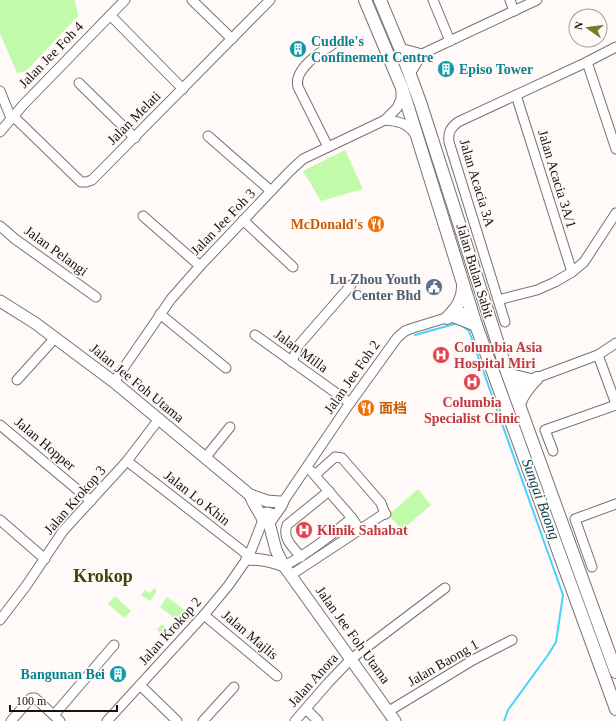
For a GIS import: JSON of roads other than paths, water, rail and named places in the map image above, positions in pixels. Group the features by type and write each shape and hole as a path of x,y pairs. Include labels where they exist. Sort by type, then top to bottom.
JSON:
{"main road":[{"name":"Jalan Bulan Sabit","path":"365,0 402,88 476,325 616,709"},
{"name":"Jalan Bulan Sabit","path":"380,0 420,102 512,387 616,672"},
{"path":"420,102 421,116 474,292 472,310"},
{"path":"463,282 463,293 459,303 450,317 476,325"},
{"path":"507,372 514,376 534,379"},
{"path":"519,404 525,390 534,379"},
{"path":"512,387 510,401 511,407 553,521 555,544"}],"street":[{"name":"Jalan Jee Foh 4","path":"0,132 12,117 125,0"},
{"path":"192,0 232,39"},
{"name":"Jalan Melati","path":"12,117 81,182 92,180 270,0"},
{"path":"433,0 450,41"},
{"path":"510,0 514,11"},
{"path":"410,74 422,54 537,0"},
{"path":"110,15 183,89"},
{"path":"328,146 298,87 297,79 299,74 319,52 332,45"},
{"name":"Jalan Acacia 3A","path":"505,322 449,142 449,133 453,126 458,122 616,47"},
{"path":"400,48 422,54"},
{"path":"587,62 614,136 616,149"},
{"path":"79,83 135,138"},
{"name":"Jalan Jee Foh 3","path":"114,382 160,314 200,266 298,163 328,146 385,120 397,108 401,99 402,88"},
{"path":"0,91 12,117"},
{"name":"Jalan Acacia 3A/1","path":"516,95 572,272"},
{"path":"385,120 395,120 408,126 418,138"},
{"path":"208,136 271,191"},
{"path":"498,300 537,290 572,272 584,262 616,213"},
{"path":"143,216 200,266"},
{"path":"243,220 293,267"},
{"name":"Jalan Pelangi","path":"0,226 15,239 96,297"},
{"path":"292,362 298,346 351,285"},
{"name":"Jalan Jee Foh Utama","path":"0,301 55,338 114,382 205,458 255,497 252,501 267,519 276,550 284,566 392,716"},
{"name":"Jalan Jee Foh 2","path":"267,519 308,467 350,403 397,338 405,331 413,328 472,310"},
{"path":"160,314 226,368"},
{"name":"Jalan Milla","path":"255,335 350,403"},
{"path":"16,380 55,338"},
{"path":"512,387 598,355 616,343"},
{"path":"553,451 545,430 616,404 598,355"},
{"name":"Jalan Krokop 3","path":"0,620 26,586 63,531 127,461 159,419"},
{"name":"Jalan Hopper","path":"0,425 91,501"},
{"path":"205,458 230,427"},
{"path":"291,575 384,515 381,503 342,458 335,457 314,475"},
{"name":"Jalan Lo Khin","path":"127,461 248,558"},
{"path":"308,467 352,518 360,530"},
{"path":"301,558 287,539 285,532 287,525 329,491"},
{"path":"255,497 267,501 282,501"},
{"path":"592,567 575,520 616,504"},
{"path":"248,558 266,560 284,566 301,558 352,518"},
{"name":"Jalan Krokop 2","path":"107,721 204,615 248,558 253,554 267,519"},
{"path":"0,520 44,559"},
{"path":"323,542 328,551"},
{"name":"Jalan Anora","path":"295,721 351,659 445,588"},
{"name":"Jalan Majlis","path":"204,615 277,676"},
{"name":"Jalan Baong 1","path":"392,716 473,660 512,640"},
{"path":"11,721 31,698 35,698 57,718 114,645"},
{"path":"140,685 177,721"},
{"path":"203,721 234,687"},
{"path":"306,709 318,721"}],"waterway":[{"name":"Sungai Baong","path":"415,335 458,323 469,331 563,595 556,642 508,710 504,721"}],"place":[{"name":"Cuddle's Confinement Centre","path":"298,49"},
{"name":"Episo Tower","path":"446,69"},
{"name":"McDonald's","path":"376,224"},
{"name":"Lu Zhou Youth Center Bhd","path":"434,287"},
{"name":"Columbia Asia Hospital Miri","path":"441,355"},
{"name":"Columbia Specialist Clinic","path":"472,382"},
{"name":"面档","path":"366,408"},
{"name":"Klinik Sahabat","path":"304,530"},
{"name":"Bangunan Bei","path":"118,674"}],"district":[{"name":"Krokop","path":"103,576"}]}
